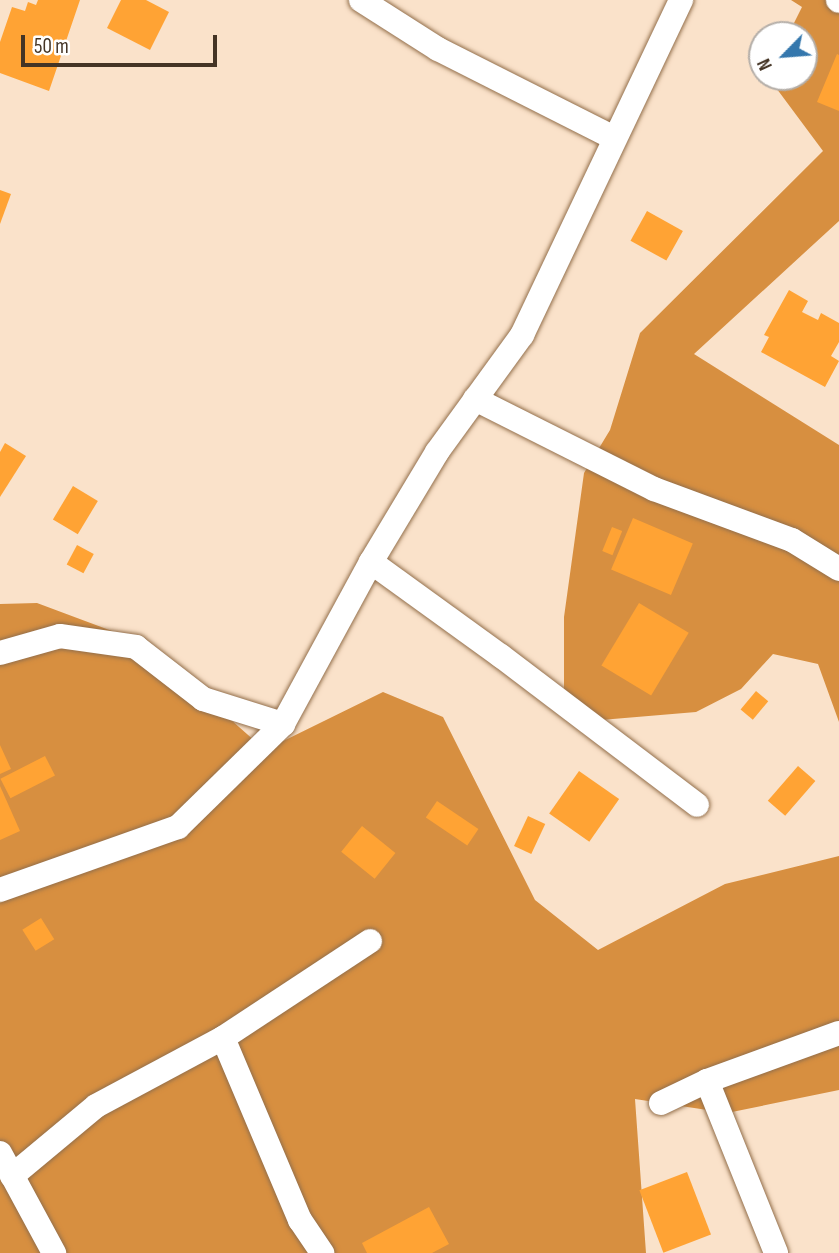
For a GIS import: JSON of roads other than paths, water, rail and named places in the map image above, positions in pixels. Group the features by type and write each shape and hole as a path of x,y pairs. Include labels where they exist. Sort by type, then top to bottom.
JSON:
{"street":[{"path":"361,0 438,49 614,138"},
{"path":"0,890 178,827 283,723 371,562 436,452 522,335 681,0"},
{"path":"475,399 654,489 792,540 839,569"},
{"path":"371,562 501,656 697,805"},
{"path":"0,653 60,636 136,647 202,699 283,723"},
{"path":"12,1176 96,1106 223,1038 370,941"},
{"path":"661,1103 707,1081 839,1033"},
{"path":"223,1038 300,1220 322,1253"},
{"path":"707,1081 776,1253"},
{"path":"0,1153 54,1253"}]}
